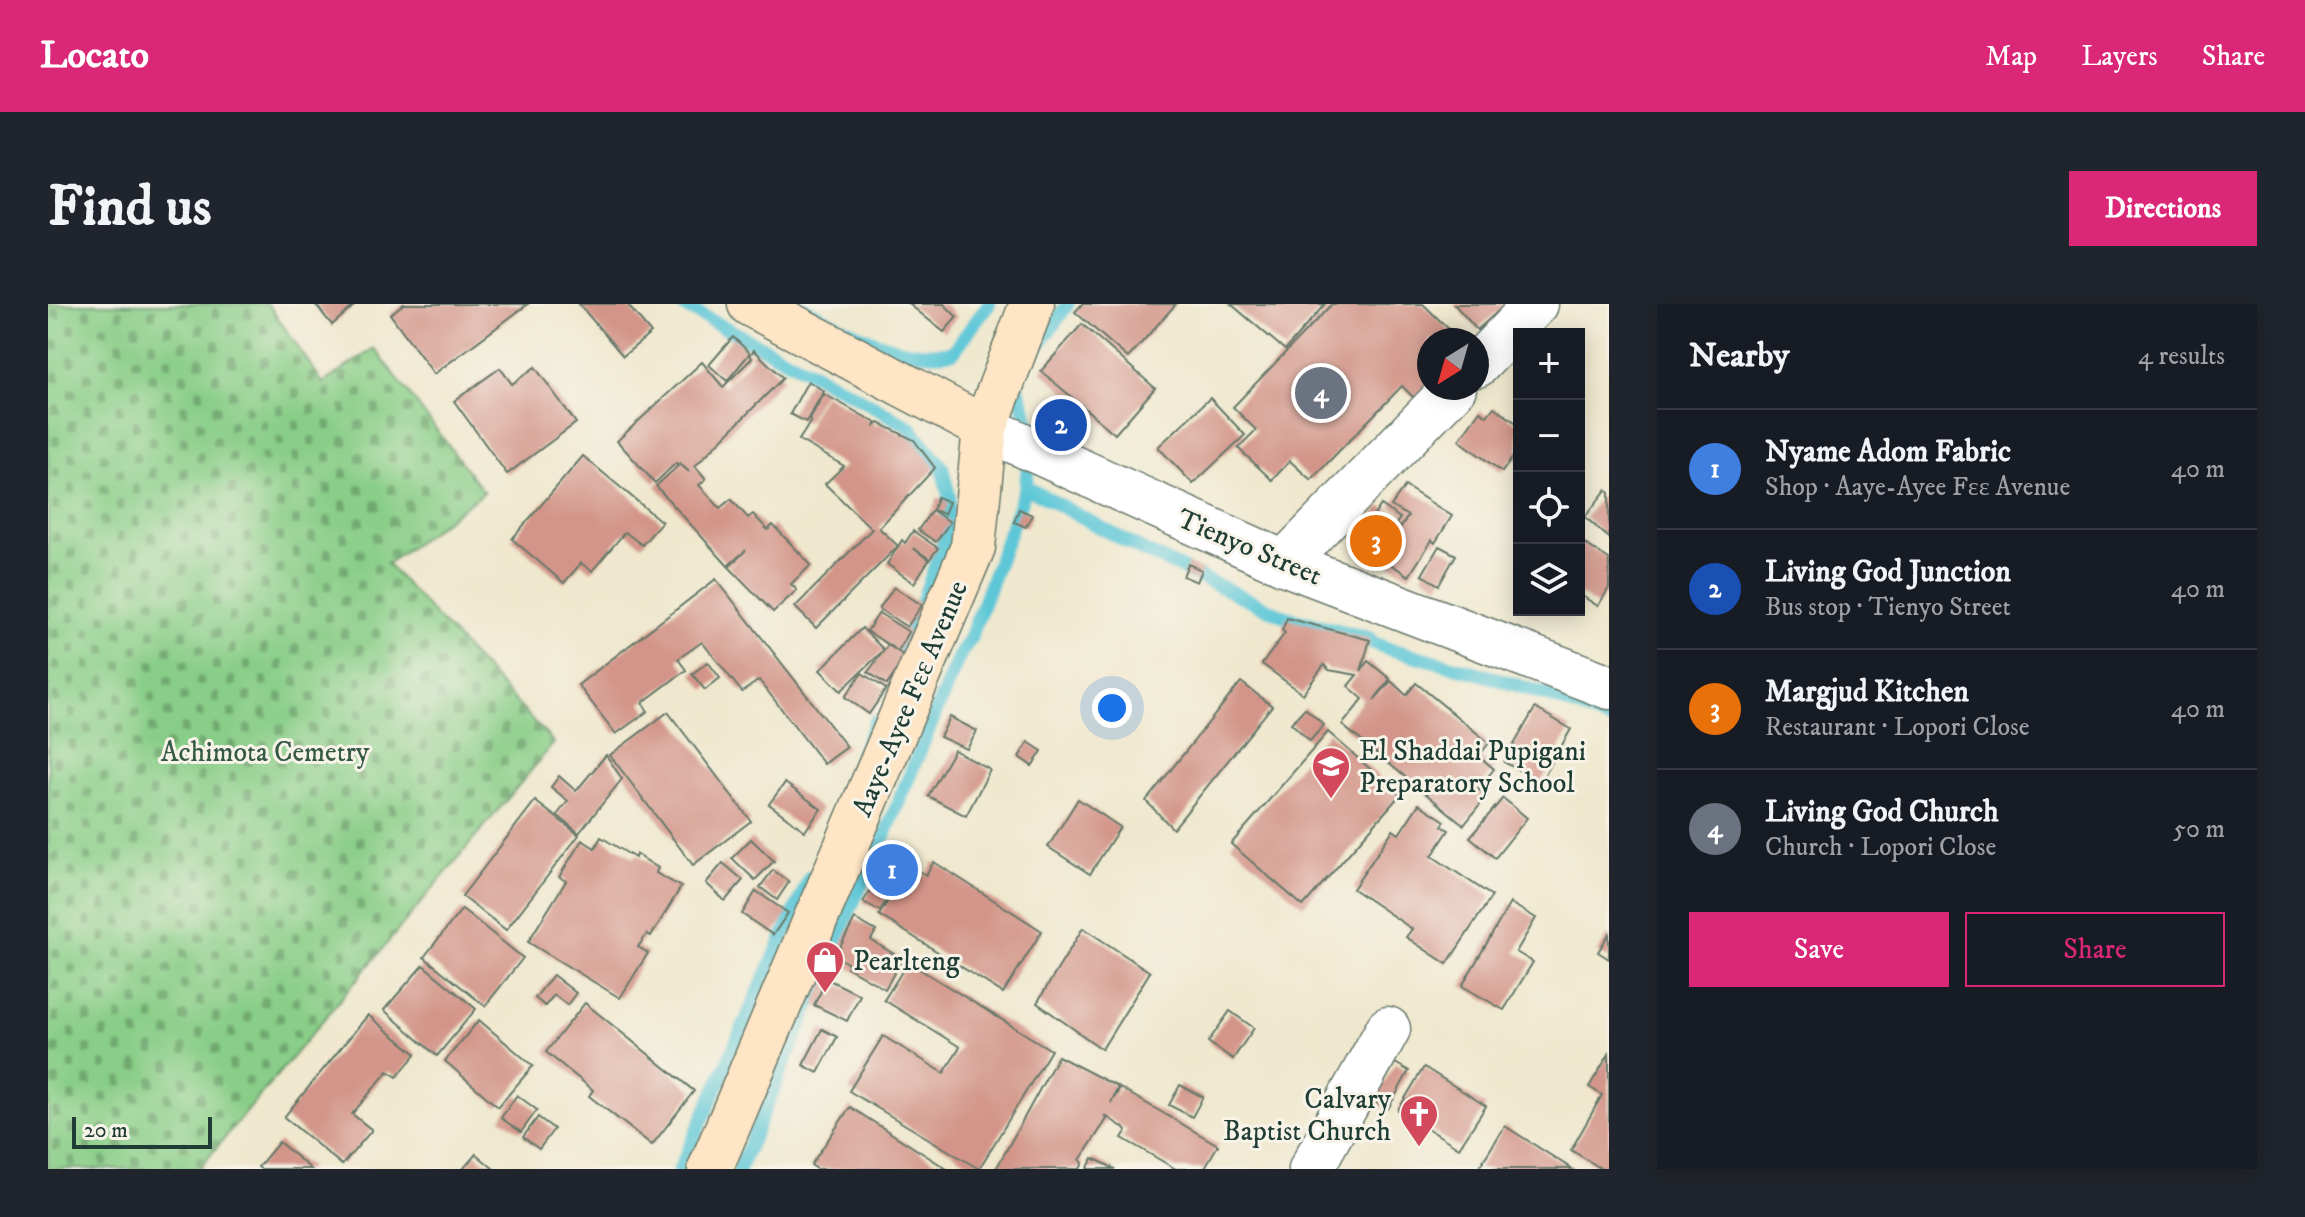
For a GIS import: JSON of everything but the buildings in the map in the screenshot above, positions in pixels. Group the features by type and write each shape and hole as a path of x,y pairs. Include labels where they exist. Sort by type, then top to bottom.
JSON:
{"street":[{"path":"750,304 985,428"},
{"name":"Aaye-Ayee Fɛɛ Avenue","path":"710,1169 973,547 985,428 1032,304"},
{"path":"1489,353 1536,304"},
{"path":"1284,563 1442,400"},
{"name":"Tienyo Street","path":"985,428 1284,563 1609,687"},
{"path":"1311,1169 1388,1029"}],"green space":[{"name":"Achimota Cemetry","path":"48,304 268,304 323,383 374,348 484,492 387,564 554,743 199,1169 48,1169"}],"waterway":[{"path":"680,304 910,427 942,467 949,496 944,542 899,666"},
{"path":"803,308 875,342 933,354 953,352 989,304"},
{"path":"1031,356 1068,304"},
{"path":"739,1169 883,840 959,656 970,639 1026,487 1031,428 1018,381"},
{"path":"1026,487 1144,551 1286,617 1369,638 1371,642 1386,648 1527,688 1609,720"},
{"path":"846,792 875,722"},
{"path":"680,1169 810,877"}],"place":[{"name":"Living God Church","path":"1321,393"},
{"name":"Living God Junction","path":"1061,425"},
{"name":"Margjud Kitchen","path":"1376,541"},
{"name":"El Shaddai Pupigani Preparatory School","path":"1331,800"},
{"name":"Nyame Adom Fabric","path":"892,870"},
{"name":"Pearlteng","path":"825,994"},
{"name":"Calvary Baptist Church","path":"1419,1148"}]}
